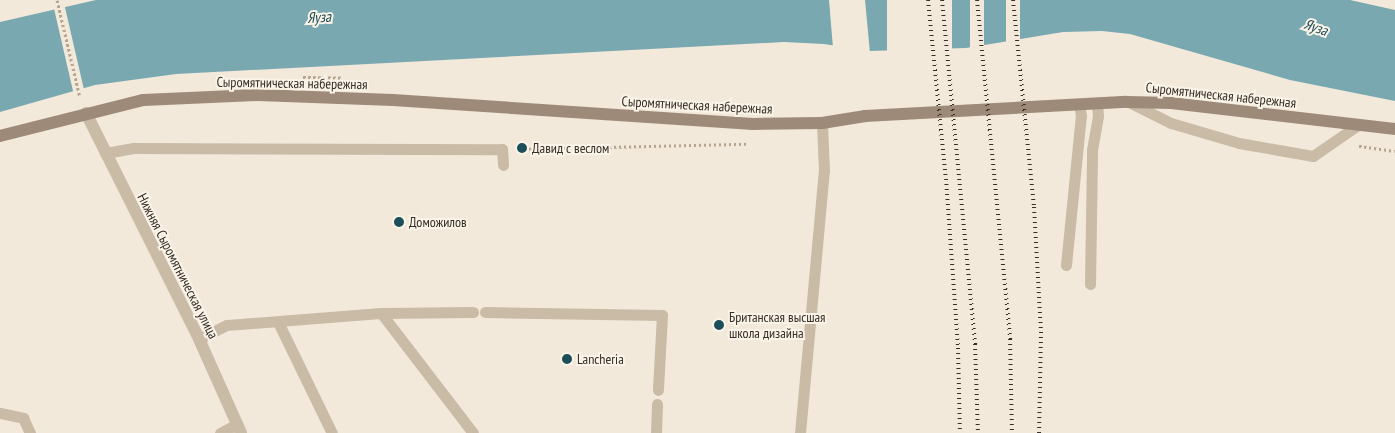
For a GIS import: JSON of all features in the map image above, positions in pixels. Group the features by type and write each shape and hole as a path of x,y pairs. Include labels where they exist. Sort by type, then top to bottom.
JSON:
{"main road":[{"name":"Сыромятническая набережная","path":"0,136 143,100 258,95 754,124 822,123 865,116 1097,103 1170,103 1395,129"}],"street":[{"name":"Нижняя Сыромятническая улица","path":"86,113 199,339 239,428"}],"lane":[{"path":"1128,102 1171,123 1238,143 1313,156 1339,136 1358,125"},
{"path":"1090,284 1092,150 1098,116 1097,103"},
{"path":"1066,265 1081,116 1079,104"},
{"path":"800,433 824,171 822,123"},
{"path":"105,153 134,148 502,149 503,165"},
{"path":"199,339 227,325 381,312 662,315 658,390"},
{"path":"381,312 473,433"},
{"path":"278,322 332,433"},
{"path":"656,433 657,404"},
{"path":"0,413 23,418 30,433"},
{"path":"220,433 239,428"}],"path":[{"path":"57,1 80,96"},
{"path":"1339,136 1360,146 1395,151"},
{"path":"502,149 755,143"}],"water":[{"name":"Яуза","path":"96,0 1350,0 1395,10 1395,101 1290,80 1130,34 1102,31 1063,32 966,48 869,51 824,44 784,42 176,74 95,85 0,112 0,22"}],"pier":[{"path":"829,0 865,0 870,53 833,48"},
{"path":"887,0 952,0 952,53 887,53"},
{"path":"970,0 984,0 984,49 970,49"},
{"path":"1006,0 1020,0 1020,43 1006,43"},
{"path":"64,3 84,91 74,93 53,5"}],"railway":[{"path":"928,0 946,179 958,348 960,433"},
{"path":"942,0 975,344 978,433"},
{"path":"977,0 1010,339 1012,433"},
{"path":"1013,0 1034,207 1041,332 1039,433"}],"place":[{"name":"Давид с веслом","path":"522,148"},
{"name":"Доможилов","path":"399,222"},
{"name":"Британская высшая школа дизайна","path":"719,325"},
{"name":"Lancheria","path":"567,359"}]}
